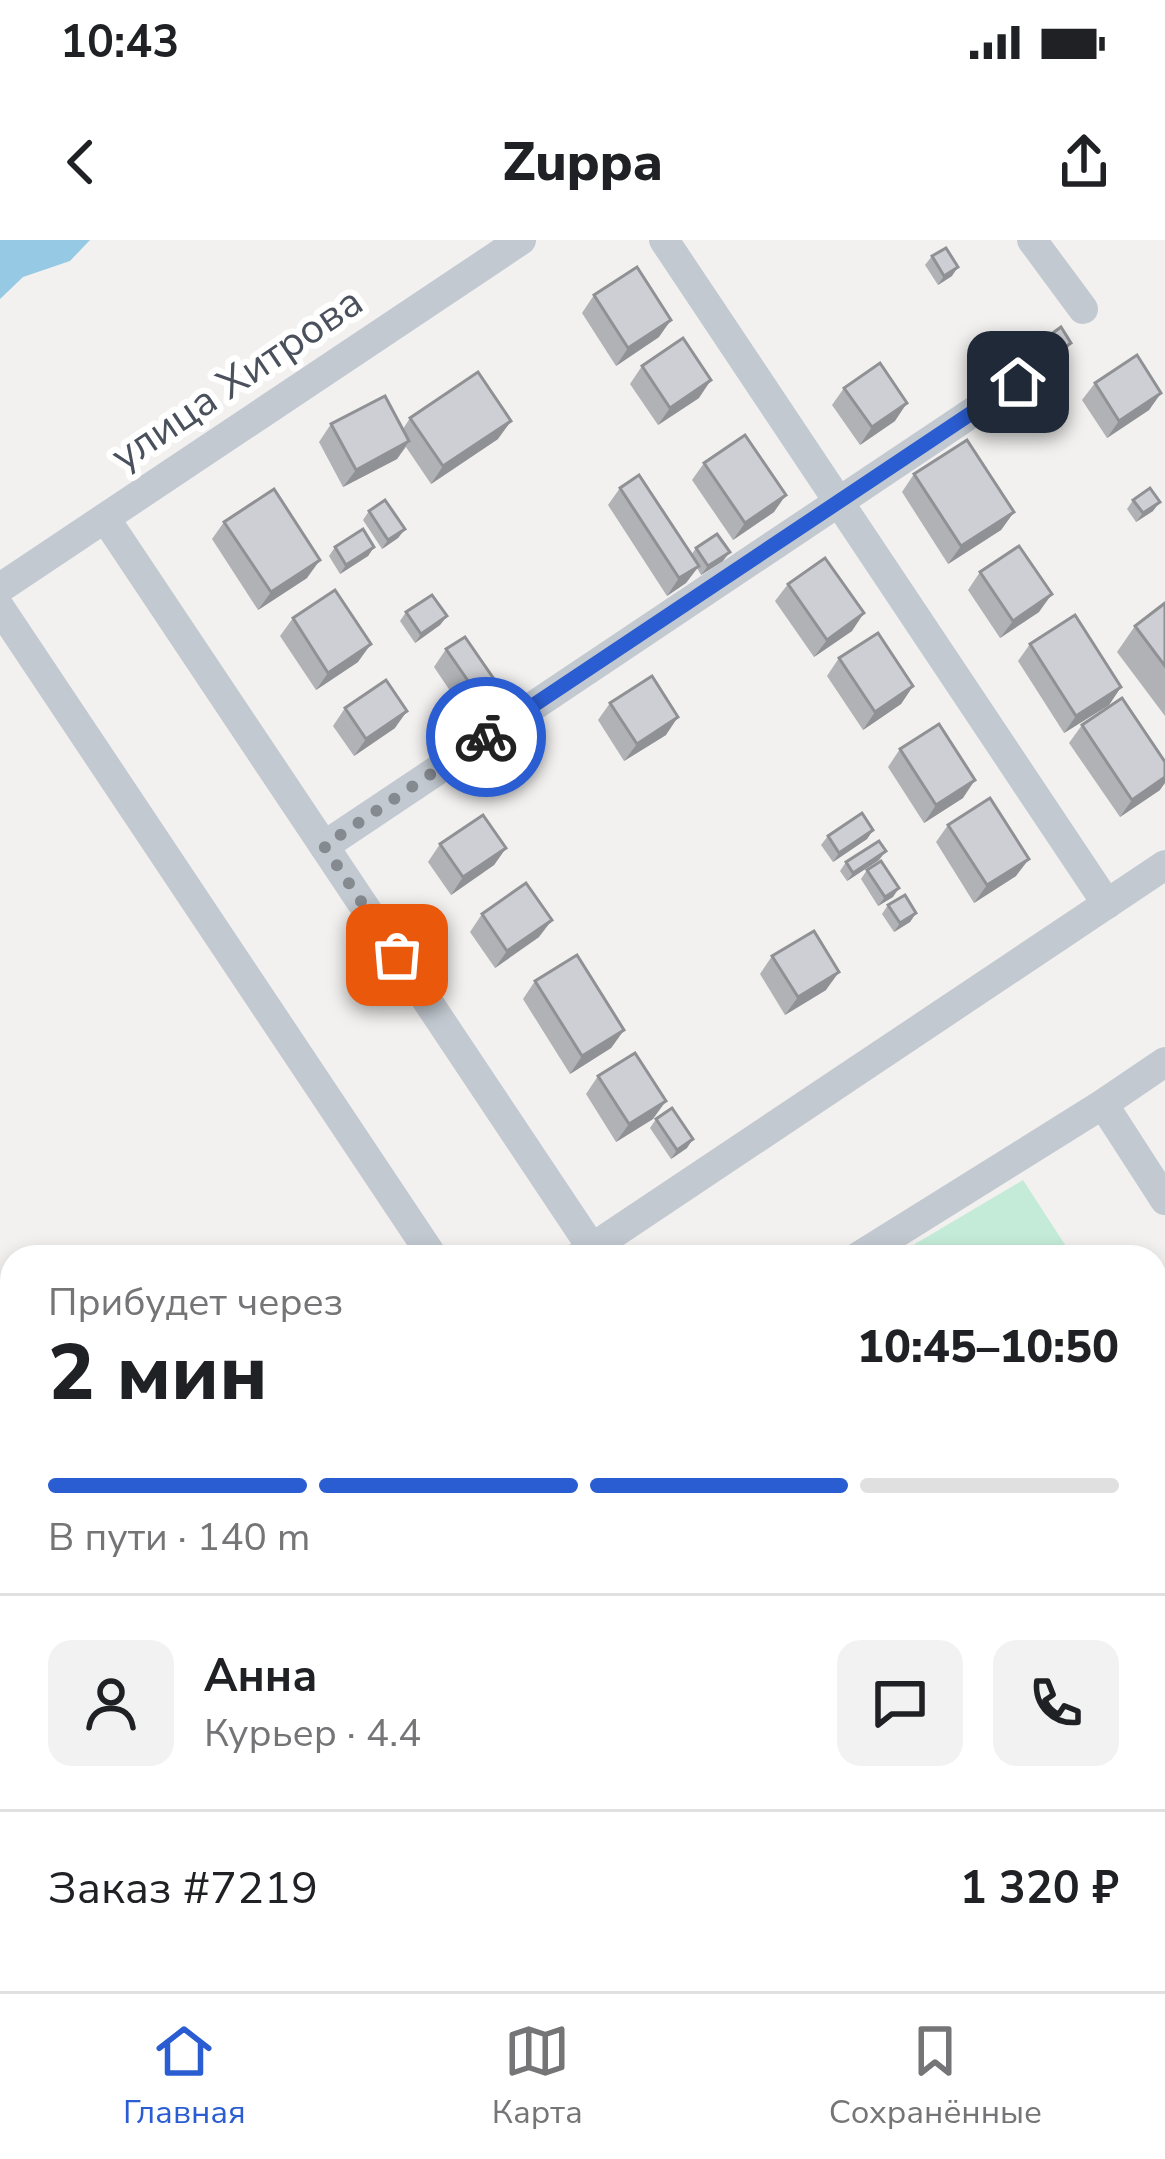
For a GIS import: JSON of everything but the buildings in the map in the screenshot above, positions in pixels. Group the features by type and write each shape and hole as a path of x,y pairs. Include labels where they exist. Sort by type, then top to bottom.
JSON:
{"street":[{"name":"улица Хитрова","path":"0,588 521,240"},
{"path":"664,240 1107,904"},
{"path":"1032,240 1083,309"},
{"path":"324,846 1018,382"},
{"path":"105,518 324,846 580,1245"},
{"path":"0,608 425,1245"},
{"path":"596,1245 1165,865"},
{"path":"877,1245 1165,1062"},
{"path":"1102,1104 1165,1200"}],"green space":[{"path":"1023,1180 1065,1245 913,1245"}],"water":[{"path":"0,240 90,240 70,261 23,277 0,299"}],"way so far":[{"path":"397,955 324,846 486,737"}],"route":[{"path":"486,737 1018,382"}]}
